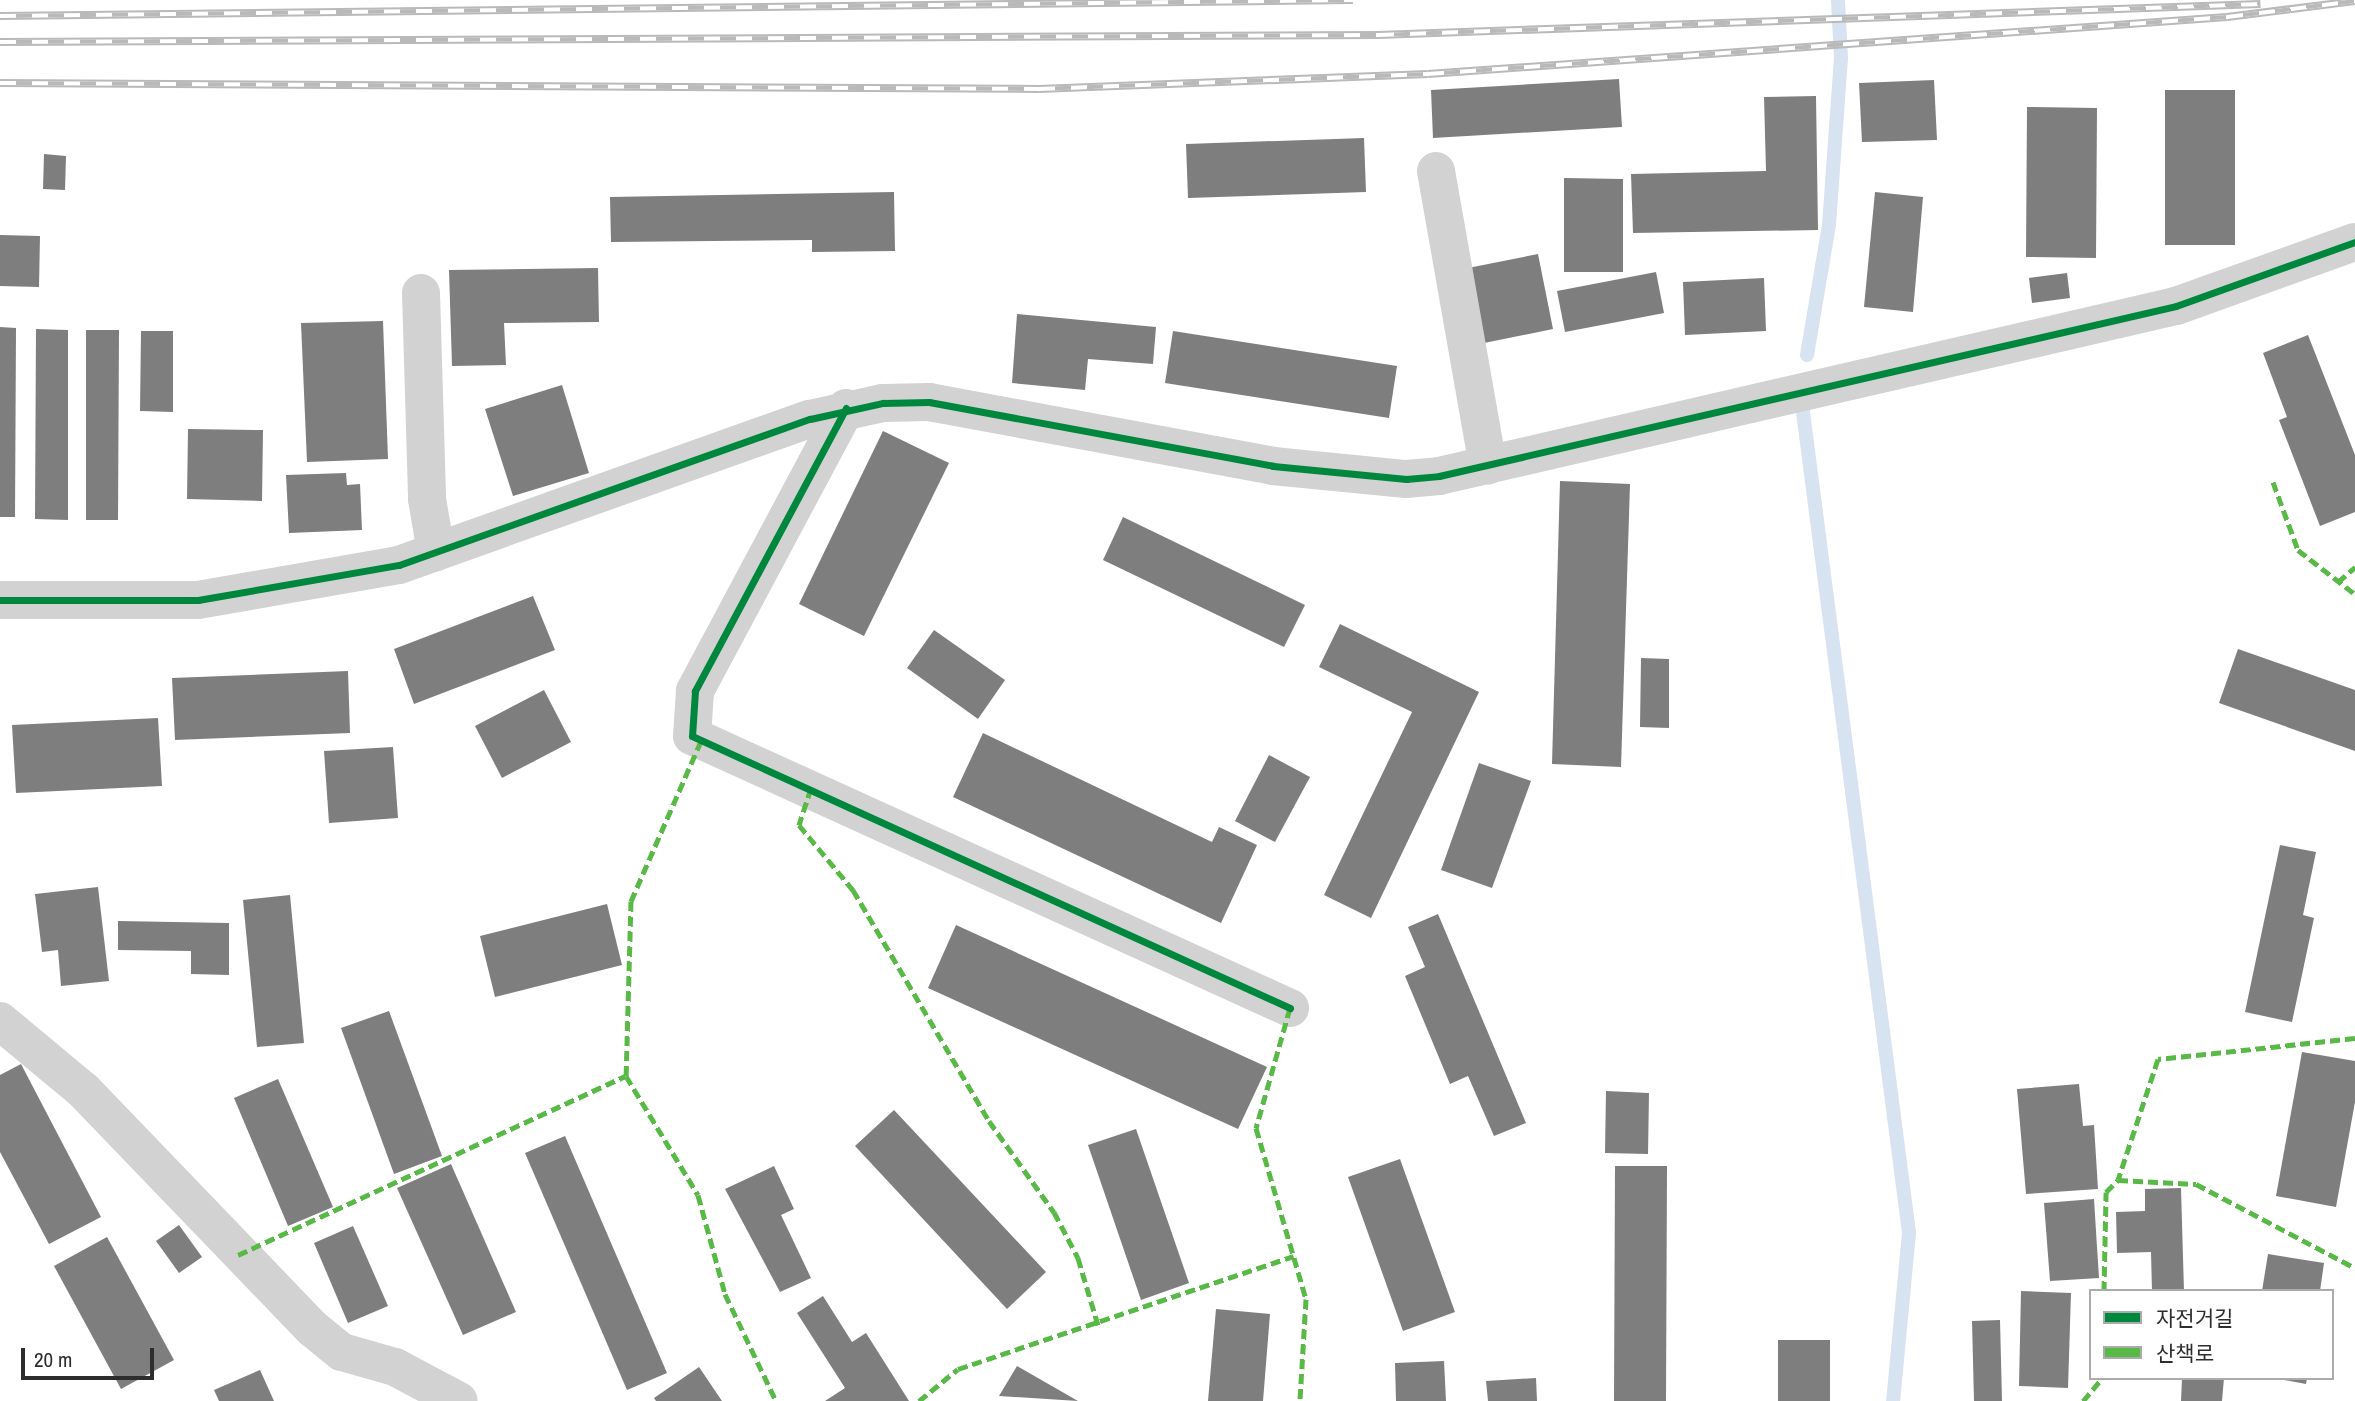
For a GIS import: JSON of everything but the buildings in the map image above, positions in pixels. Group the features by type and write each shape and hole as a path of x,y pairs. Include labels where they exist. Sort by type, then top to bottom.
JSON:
{"street":[{"path":"1436,171 1488,465"},
{"path":"0,600 198,600 326,580 436,552 846,408 929,402 1342,474 1406,479 1488,465 1816,384 2176,306 2355,242"},
{"path":"421,293 427,499 436,552"},
{"path":"846,408 695,691 692,736 1290,1008"},
{"path":"0,1021 83,1091 312,1328 342,1352 395,1367 459,1401"}],"waterway":[{"path":"1807,355 1829,225 1841,58 1838,0"},
{"path":"1803,412 1909,1233 1893,1401"}],"railway":[{"path":"0,16 1353,0"},
{"path":"0,83 1039,89 1428,74 2227,17 2355,1"},
{"path":"0,42 1378,35 2260,4"}],"marked path":[{"path":"2273,482 2298,550 2355,594"},
{"path":"2338,582 2355,567"},
{"path":"701,741 631,901 626,1076 698,1195 725,1294 776,1401"},
{"path":"811,788 799,825 853,890 989,1121 1054,1212 1078,1258 1098,1325"},
{"path":"1290,1008 1256,1128 1306,1299 1300,1401"},
{"path":"2355,1038 2158,1059 2118,1180 2196,1184 2355,1268"},
{"path":"238,1255 626,1076"},
{"path":"2104,1289 2106,1192 2118,1180"},
{"path":"919,1401 958,1369 1294,1256"},
{"path":"2083,1401 2100,1380"}],"cycle path":[{"path":"0,600 198,600 399,565 810,419 883,403 929,402 1273,466 1406,479 1439,476 2176,306 2355,242"},
{"path":"846,408 695,691 692,736 1290,1008"}]}
